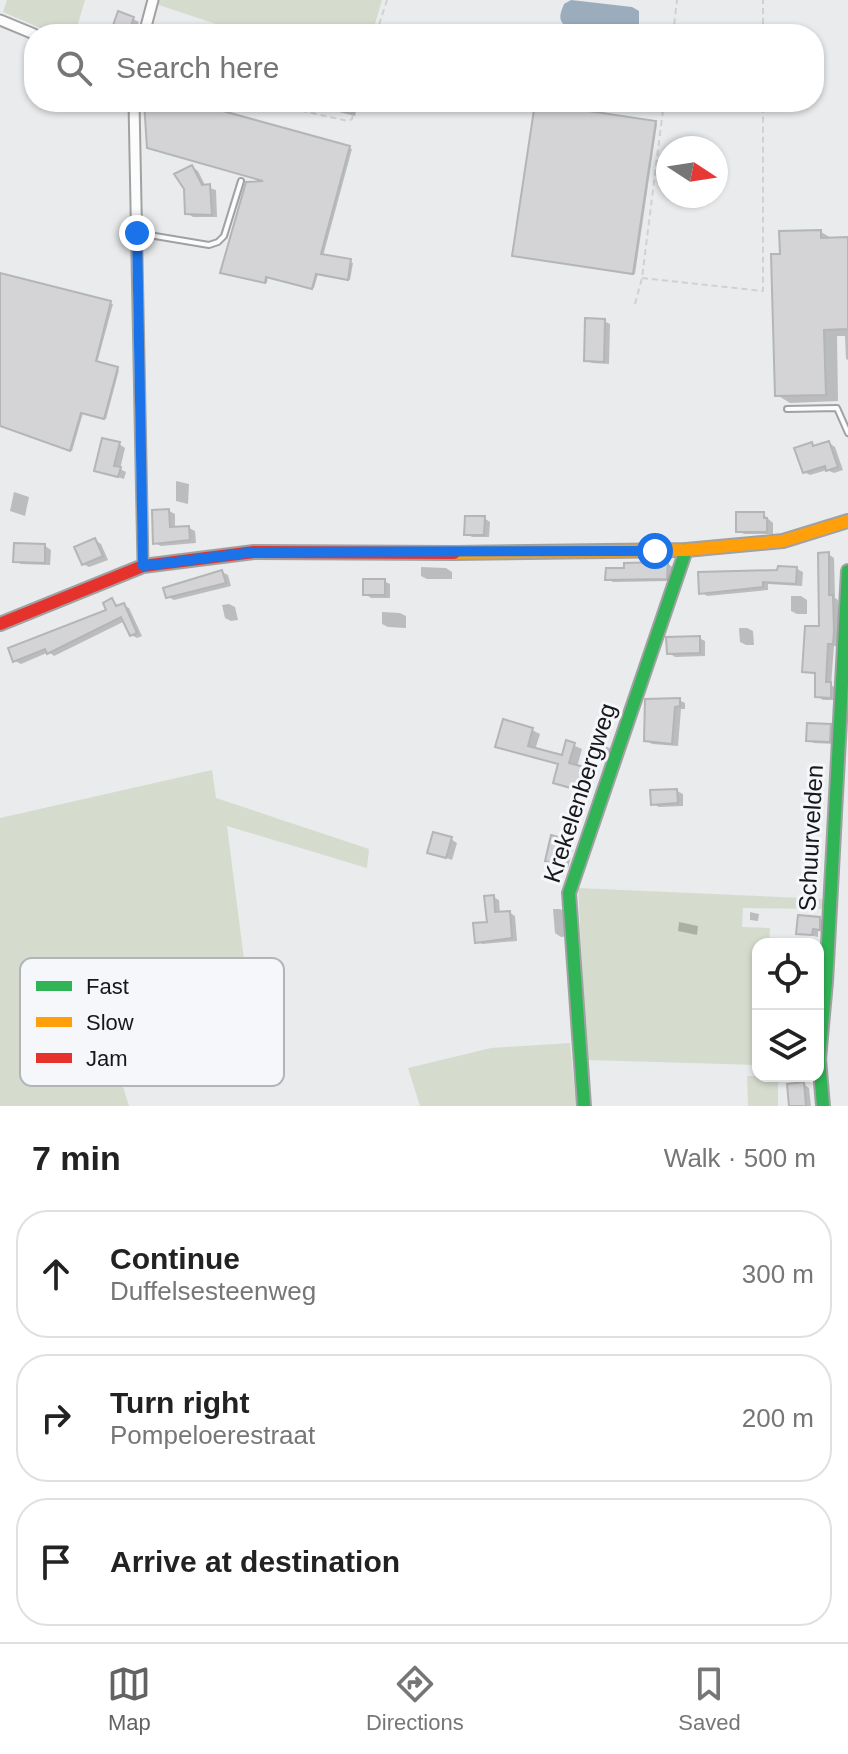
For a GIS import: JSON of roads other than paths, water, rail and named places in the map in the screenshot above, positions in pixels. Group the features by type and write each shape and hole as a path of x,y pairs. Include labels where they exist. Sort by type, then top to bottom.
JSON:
{"street":[{"path":"147,24 153,0"},
{"path":"0,20 24,30"},
{"path":"134,112 143,566"},
{"path":"2,622 143,566 266,552 686,550 783,541 848,521"},
{"name":"Krekelenbergweg","path":"584,1106 569,893 686,550"},
{"name":"Schuurvelden","path":"823,1106 819,1059 826,982 848,571"}],"lane":[{"path":"137,233 209,245 218,242 224,236 241,181"},
{"path":"787,409 837,408 848,433"}],"water":[{"path":"571,0 632,7 639,11 639,24 563,24 560,18 564,4"}]}
